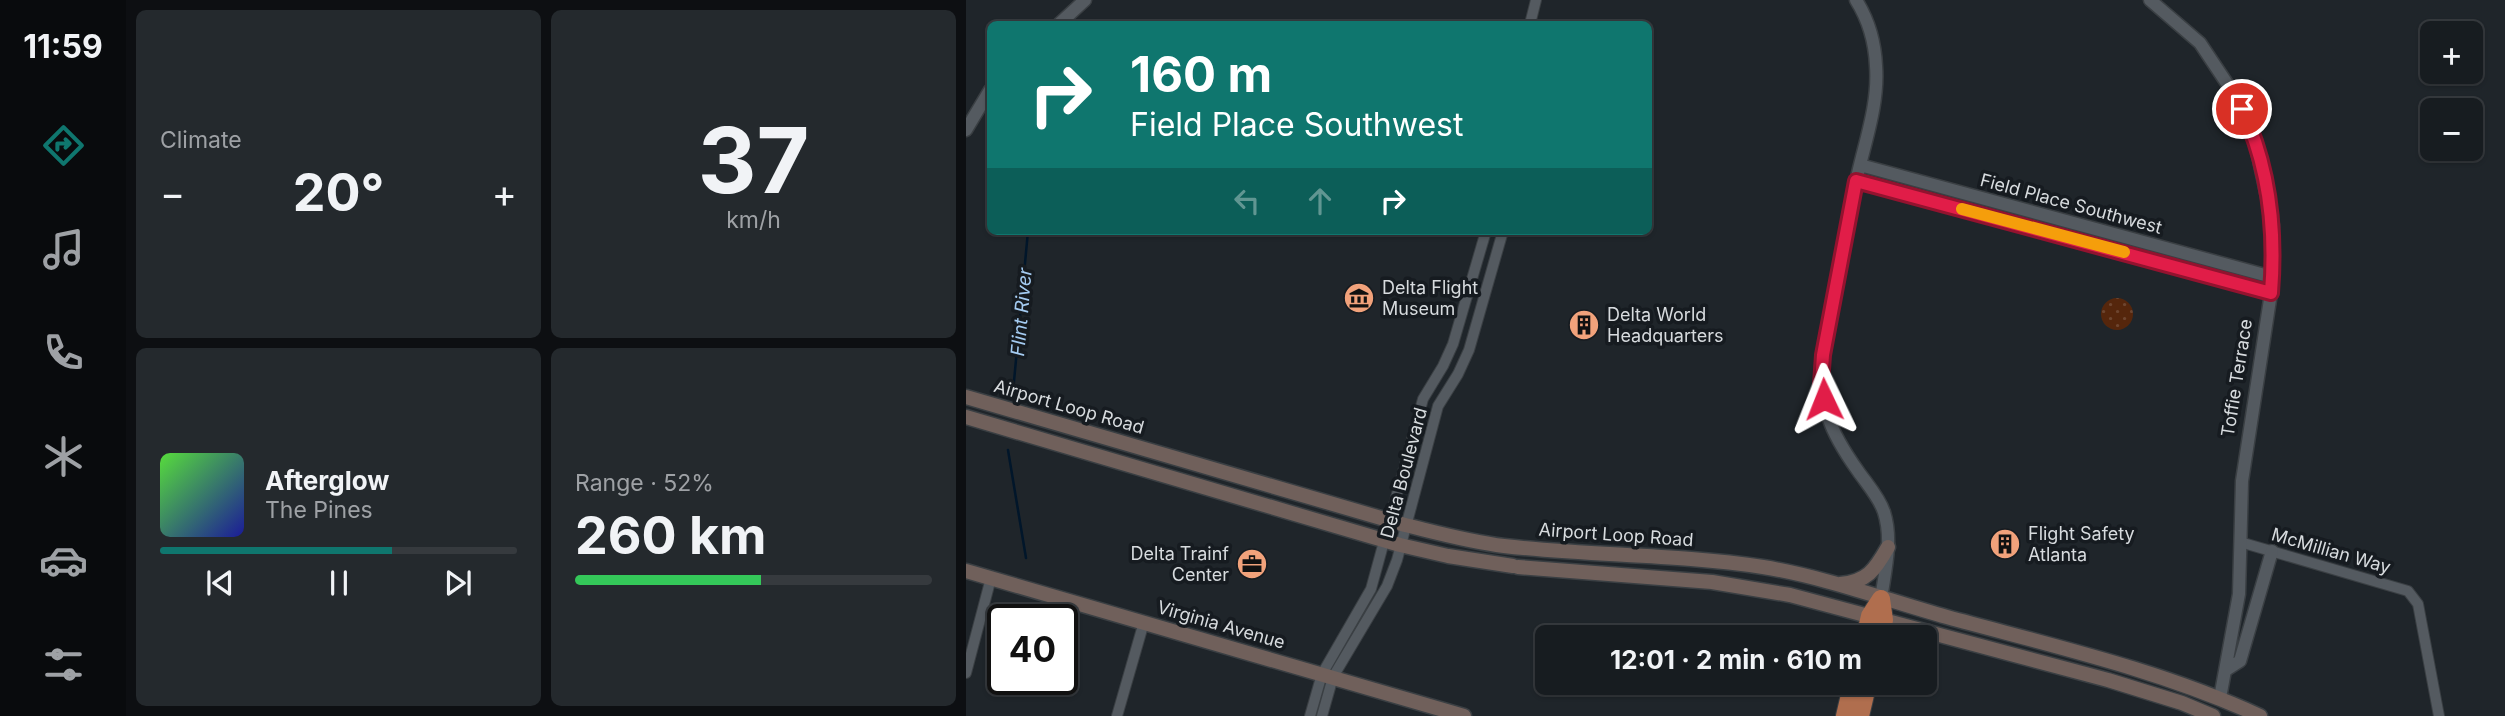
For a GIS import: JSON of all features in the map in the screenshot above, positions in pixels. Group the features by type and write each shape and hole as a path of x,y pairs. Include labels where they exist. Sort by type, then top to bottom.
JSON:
{"highway":[{"path":"1878,624 1881,599"},
{"path":"1845,716 1850,695"},
{"path":"1860,716 1865,695"}],"main road":[{"name":"Airport Loop Road","path":"966,397 1405,525 1455,537 1503,546 1763,567 2126,666 2220,698 2260,716"},
{"path":"966,417 1400,545 1448,556 1515,566 1745,587 1878,624 2108,680 2214,716"},
{"path":"1835,585 1861,580 1872,572 1888,547"},
{"name":"Virginia Avenue","path":"966,571 1464,716"},
{"name":"Toffie Terrace","path":"2214,716 2220,698"}],"street":[{"path":"1062,21 1085,0"},
{"path":"1531,21 1536,0"},
{"path":"1856,0 1868,23 1877,65 1874,109 1856,181 1823,355 1821,384 1826,414 1833,432 1881,506 1888,547 1881,599"},
{"name":"Toffie Terrace","path":"2150,0 2200,43 2220,71 2254,137 2271,215 2274,251 2271,293 2242,481 2239,594 2220,698"},
{"path":"966,130 987,95"},
{"name":"Field Place Southwest","path":"1860,165 2272,277"},
{"name":"Field Place Southwest","path":"1856,181 2271,293"},
{"path":"1996,218 2000,203"},
{"path":"2093,244 2098,230"},
{"name":"Delta Boulevard","path":"1328,676 1371,589 1423,399 1453,344 1485,235"},
{"name":"Delta Boulevard","path":"1328,676 1378,606 1387,586 1438,406 1458,374 1469,349 1502,235"},
{"path":"2170,264 2175,250"},
{"name":"McMillian Way","path":"2240,542 2403,587 2410,592 2418,604 2439,716"},
{"path":"2226,670 2240,661 2272,551"},
{"path":"966,673 991,578"},
{"path":"1117,716 1144,622"},
{"path":"1310,716 1328,676"},
{"path":"1322,716 1328,676"}],"shaded area":[{"path":"2117,298 2128,303 2133,314 2128,325 2117,330 2106,325 2101,314 2106,303"}],"waterway":[{"name":"Flint River","path":"1013,392 1028,235"},
{"name":"Flint River","path":"1008,450 1026,558"}],"slow traffic":[{"path":"1962,209 2124,252"}],"place":[{"name":"Delta Flight Museum","path":"1359,298"},
{"name":"Delta World Headquarters","path":"1584,325"},
{"name":"Flight Safety Atlanta","path":"2005,544"},
{"name":"Delta Trainf Center","path":"1252,564"}],"route":[{"path":"1824,399 1821,384 1823,355 1856,181 2271,293 2274,251 2269,199 2254,137 2242,109"}]}
